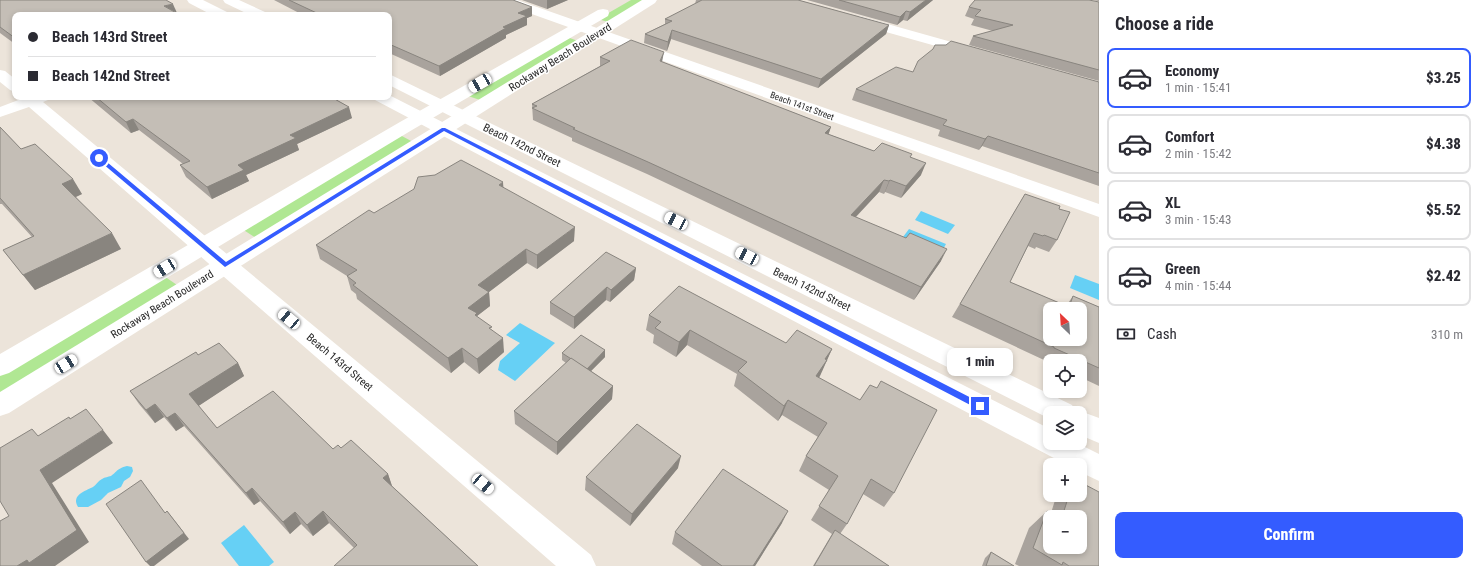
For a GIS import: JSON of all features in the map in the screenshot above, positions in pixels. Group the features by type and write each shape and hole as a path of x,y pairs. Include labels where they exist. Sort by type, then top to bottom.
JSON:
{"street":[{"path":"193,0 216,12"},
{"path":"228,0 254,12"},
{"name":"Beach 141st Street","path":"505,0 1099,211"},
{"name":"Rockaway Beach Boulevard","path":"0,366 421,117 625,0"},
{"name":"Rockaway Beach Boulevard","path":"0,405 651,0"},
{"path":"848,17 985,56"},
{"path":"0,74 12,84"},
{"name":"Beach 142nd Street","path":"392,80 1049,406"},
{"path":"0,112 29,100"},
{"name":"Beach 143rd Street","path":"36,100 202,246 580,566"},
{"name":"Beach 142nd Street","path":"388,100 1043,439"},
{"path":"1087,425 1099,431"},
{"name":"Beach 142nd Street","path":"1064,450 1099,468"}],"green space":[{"path":"631,0 644,0 608,22 598,19"},
{"path":"567,37 578,41 480,100 468,96"},
{"path":"400,135 413,142 256,238 242,229"},
{"path":"164,276 177,285 0,393 0,374"}],"water":[{"path":"921,211 955,225 948,234 915,220"},
{"path":"909,229 946,244 941,253 903,237"},
{"path":"1075,275 1099,284 1099,300 1070,288"},
{"path":"520,323 555,343 515,381 498,370 500,361 520,343 506,335"},
{"path":"127,466 132,467 133,471 121,487 108,493 101,500 88,507 78,507 76,499 80,494 93,487 104,478 111,476 119,469"},
{"path":"244,525 274,562 269,566 239,566 221,543"}],"building":[{"path":"0,0 166,0 173,4 164,6 175,12 12,12 12,36 0,27"},
{"path":"289,0 513,0 532,7 518,13 527,16 503,27 506,28 439,66 392,45 392,12 315,12"},
{"path":"702,0 798,0 889,25 821,79 672,30 668,42 645,34 672,21 665,19"},
{"path":"839,0 926,0 910,12 906,11 900,17"},
{"path":"975,0 1089,0 1099,2 1099,70 973,36 1013,25 975,16 981,10 969,7"},
{"path":"631,40 664,52 660,61 831,127 825,133 874,151 882,143 912,154 910,157 926,163 906,186 890,180 884,180 851,215 906,238 910,233 947,249 921,287 573,129 575,128 532,108 537,106 532,104 610,61 600,57"},
{"path":"951,41 1099,82 1099,173 988,136 985,139 943,125 947,120 856,89 896,67 913,72 918,61 933,49 935,45 946,45"},
{"path":"100,100 336,100 349,107 290,135 296,138 238,165 244,170 207,187 180,165 190,161 133,119 126,122"},
{"path":"0,127 21,149 35,144 73,179 62,184 112,233 23,275 3,250 34,236 0,198"},
{"path":"461,160 503,182 499,185 575,227 537,255 526,249 478,285 489,292 468,308 477,313 475,315 492,327 489,328 503,338 477,359 462,348 448,358 353,285 356,283 347,276 357,270 316,245 369,210 374,213 414,189 418,177 435,175"},
{"path":"1025,194 1060,206 1059,209 1070,212 1057,240 1034,233 1010,282 1057,302 1043,302 1043,342 960,304"},
{"path":"606,252 636,268 611,290 607,287 574,317 550,302"},
{"path":"679,286 786,343 797,330 832,349 825,359 827,360 816,376 860,400 870,385 877,388 881,381 937,410 894,493 871,479 847,524 819,506 838,476 806,456 827,423 788,400 784,406 738,371 747,362 690,330 679,342 655,328 661,322 649,315"},
{"path":"1073,296 1099,307 1099,368 1087,363 1087,354 1068,354 1052,346 1087,346 1087,302 1071,302"},
{"path":"581,335 605,350 587,369 562,353"},
{"path":"219,343 238,363 189,394 217,428 273,391 333,449 338,445 341,448 351,440 388,474 383,478 478,566 334,566 357,545 323,511 307,525 295,512 283,522 252,488 246,493 175,413 167,418 155,404 146,410 130,391 196,352 198,355"},
{"path":"571,358 613,386 557,442 514,411"},
{"path":"86,409 103,430 40,470 77,530 29,563 27,560 17,566 0,566 0,521 9,516 0,501 0,448 32,429 38,436 69,417 70,419"},
{"path":"637,424 681,456 632,514 586,477"},
{"path":"723,469 788,511 753,566 722,566 675,532"},
{"path":"141,480 165,513 167,511 184,533 146,562 106,504"},
{"path":"1087,486 1099,492 1099,566 1069,566 1063,562 1062,565 1043,554 1087,554 1087,510 1064,510 1067,502 1087,502"},
{"path":"1043,522 1043,554 1033,548"},
{"path":"835,530 889,566 814,566"},
{"path":"991,552 1014,566 986,566"}],"route":[{"path":"99,158 225,265 444,129 980,406"}]}
